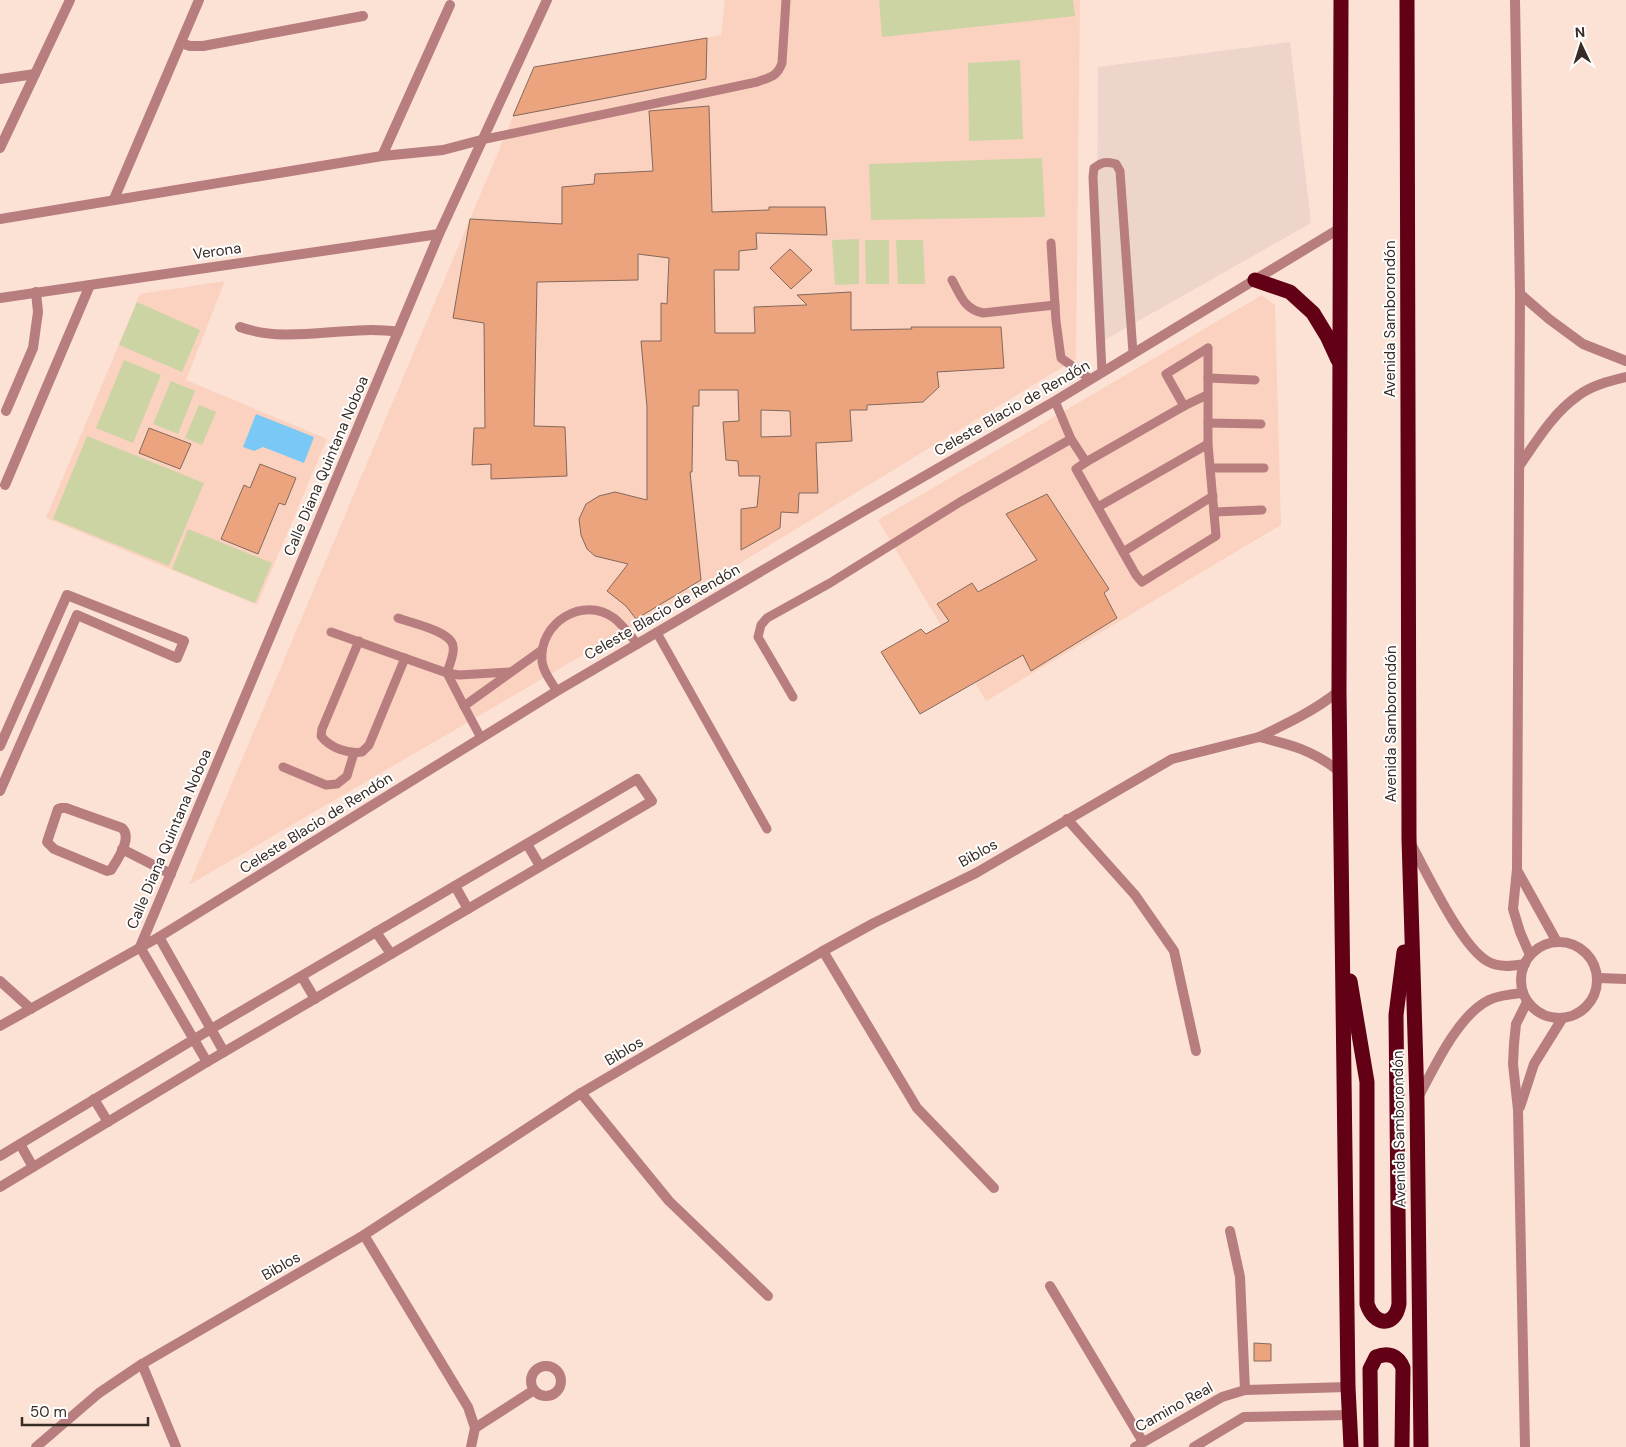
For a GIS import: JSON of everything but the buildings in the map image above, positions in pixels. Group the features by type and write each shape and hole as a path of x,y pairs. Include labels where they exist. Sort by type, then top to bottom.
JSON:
{"highway":[{"path":"1341,0 1342,227 1339,771 1348,1386 1351,1447"},
{"name":"Avenida Samborondón","path":"1407,0 1409,839 1417,1101 1421,1447"},
{"path":"1255,280 1290,292 1313,313 1340,363"},
{"path":"1342,933 1367,1082 1367,1304 1371,1314 1378,1320 1386,1321 1393,1319 1398,1313 1400,1304 1396,1015 1410,904"},
{"path":"1371,1447 1370,1369 1376,1357 1390,1354 1396,1357 1402,1368 1402,1447"}],"street":[{"path":"0,148 70,0"},
{"path":"114,199 200,0"},
{"name":"Calle Diana Quintana Noboa","path":"140,946 439,234 547,0"},
{"path":"1409,839 1445,905 1475,952 1488,962 1504,967 1527,960 1547,944 1557,942 1576,946 1585,952 1596,968 1598,978 1597,990 1592,1001 1584,1010 1574,1016 1562,1019 1542,1015 1525,997 1521,983 1527,960 1513,909 1517,869 1520,465 1520,294 1515,0"},
{"path":"382,156 450,5"},
{"path":"181,43 190,46 203,46 364,16"},
{"path":"0,79 35,74"},
{"path":"0,218 382,156 443,150 481,140"},
{"name":"Celeste Blacio de Rendón","path":"0,1026 159,937 557,692 1055,401 1342,227"},
{"name":"Verona","path":"0,298 439,234"},
{"path":"5,485 90,285"},
{"path":"6,411 33,348 38,312 36,292"},
{"path":"1520,294 1583,344 1626,361"},
{"path":"240,327 262,333 279,334 373,330 398,332"},
{"path":"1520,465 1564,406 1600,384 1626,377"},
{"path":"0,746 2,733 67,595 184,641 177,658 77,615 0,791"},
{"name":"Biblos","path":"36,1447 98,1393 142,1364 364,1235 581,1093 823,951 874,923 976,873 1172,759 1259,737 1304,716 1322,705 1339,691"},
{"path":"2,733 21,740"},
{"name":"Biblos","path":"1259,737 1303,748 1323,758 1339,771"},
{"path":"0,1156 211,1029 638,780 652,801 207,1062 0,1188"},
{"path":"66,808 122,828 126,836 122,849 111,870 107,871 54,849 47,842 58,809 66,808"},
{"path":"1067,819 1134,895 1174,951 1196,1051"},
{"path":"527,844 540,866"},
{"path":"122,849 171,874"},
{"path":"1517,869 1557,942"},
{"path":"454,886 468,909"},
{"path":"376,932 391,954"},
{"path":"159,937 224,1052"},
{"path":"140,946 207,1062"},
{"path":"823,951 917,1108 994,1188"},
{"path":"302,977 315,999"},
{"path":"1598,978 1626,979"},
{"path":"0,981 30,1009"},
{"path":"1417,1101 1443,1052 1462,1024 1476,1008 1489,1000 1511,994 1525,997"},
{"path":"1525,997 1516,1024 1513,1064 1518,1110 1525,1447"},
{"path":"1518,1110 1534,1064 1562,1019"},
{"path":"581,1093 670,1201 768,1296"},
{"path":"94,1100 108,1122"},
{"path":"20,1144 33,1167"},
{"path":"1230,1231 1240,1277 1245,1390"},
{"path":"364,1235 468,1407 475,1428 471,1447"},
{"path":"1050,1286 1139,1445"},
{"path":"142,1364 176,1447"},
{"name":"Camino Real","path":"1139,1445 1222,1397 1245,1390 1348,1386"},
{"path":"475,1428 534,1390"},
{"path":"1194,1447 1244,1417 1350,1415"}],"lane":[{"path":"481,140 757,82 770,77 779,72 782,63 786,0"},
{"path":"1102,372 1093,177 1094,168 1101,163 1116,164 1120,171 1133,354"},
{"path":"1051,243 1061,358 1090,379"},
{"path":"952,280 967,307 983,313 1055,305"},
{"path":"1184,406 1166,374 1208,348 1208,444 1216,536 1142,582 1136,575 1076,469 1184,406 1207,395"},
{"path":"1208,378 1255,380"},
{"path":"1055,401 1071,439 1086,462"},
{"path":"1208,423 1261,424"},
{"path":"793,697 758,637 761,625 767,618 830,583 960,502 1071,439"},
{"path":"1098,507 1208,444"},
{"path":"1211,468 1264,468"},
{"path":"1123,552 1213,496"},
{"path":"1214,512 1262,510"},
{"path":"557,692 542,662 542,650 546,636 556,622 576,610 596,610 614,618 638,644"},
{"path":"398,618 450,638 453,653 447,672 481,738"},
{"path":"331,632 460,675 510,672"},
{"path":"657,633 767,829"},
{"path":"359,641 322,729 321,736 325,742 347,752 362,752 369,745 405,658"},
{"path":"464,706 542,650"},
{"path":"283,767 326,785 336,784 347,776 354,753"}],"shaded area":[{"path":"725,0 1080,0 1076,359 722,574 189,885 534,67 721,35"},
{"path":"1290,42 1311,223 1096,345 1098,67"},
{"path":"225,281 186,380 327,439 257,605 46,518 140,294"},
{"path":"1262,295 1275,305 1281,525 986,701 878,520"}],"green space":[{"path":"879,0 1073,0 1075,16 882,37"},
{"path":"1020,60 1023,139 969,141 968,63"},
{"path":"1042,158 1045,217 871,220 869,164"},
{"path":"859,239 859,284 835,285 832,240"},
{"path":"865,240 889,240 889,284 866,284"},
{"path":"896,240 923,240 925,284 898,284"},
{"path":"137,302 200,330 182,372 119,345"},
{"path":"124,360 161,375 133,443 96,428"},
{"path":"171,381 195,391 178,434 153,424"},
{"path":"199,405 216,412 202,445 185,438"},
{"path":"87,436 204,483 169,566 53,519"},
{"path":"188,529 272,563 255,603 172,569"}],"water":[{"path":"256,414 314,437 304,463 263,447 254,451 243,447"}]}
